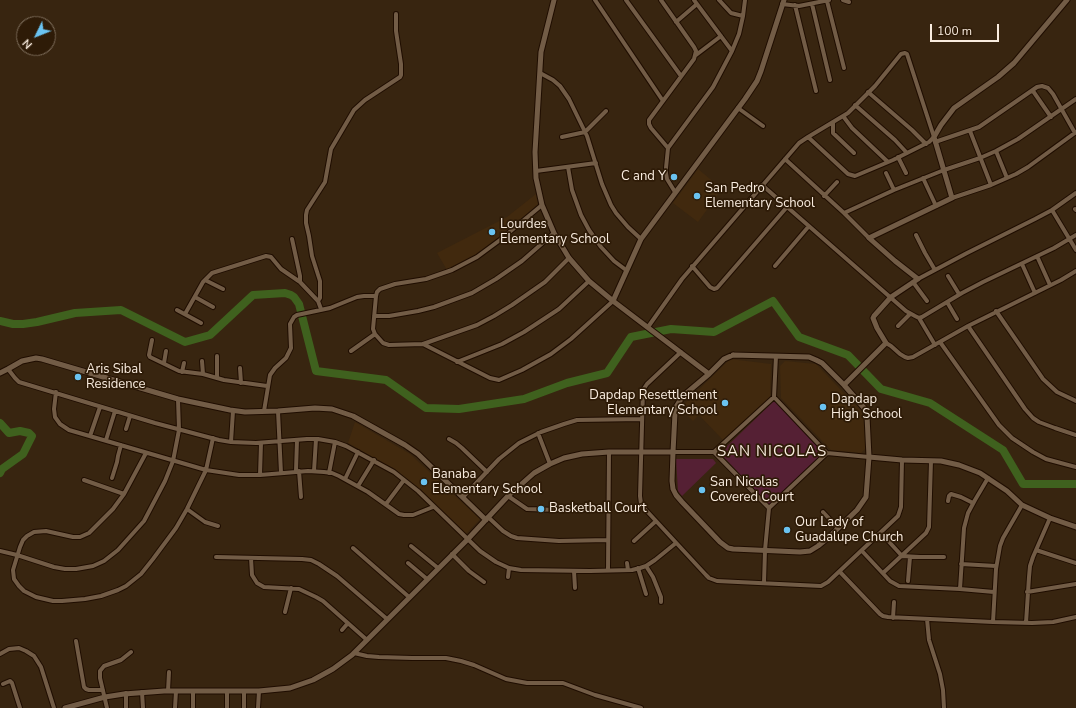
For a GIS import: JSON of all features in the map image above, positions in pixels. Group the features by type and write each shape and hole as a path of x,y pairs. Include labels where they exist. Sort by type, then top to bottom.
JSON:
{"street":[{"path":"554,0 541,52 535,152 536,178 542,205 554,233 570,258 589,281 709,374"},
{"path":"596,0 664,101"},
{"path":"626,0 681,76"},
{"path":"661,0 694,47 696,55"},
{"path":"719,0 731,13 744,16"},
{"path":"675,192 666,173 668,148 713,87 732,52 744,16 745,0"},
{"path":"423,344 490,378 499,380 504,379 551,354 571,339 613,301 641,239 757,81 783,2 799,6 828,0 844,68"},
{"path":"843,0 849,2"},
{"path":"934,139 941,125 954,108 998,77 1014,63 1067,0"},
{"path":"676,22 695,2 732,52"},
{"path":"812,4 830,80"},
{"path":"794,5 816,91"},
{"path":"318,301 320,298 320,281 312,256 306,223 307,210 325,182 331,149 354,110 365,100 401,75 401,64 396,31 396,14"},
{"path":"668,148 651,128 649,124 650,118 664,101 696,55 721,36"},
{"path":"650,329 682,278 799,143 833,123 856,105 901,54 905,53 908,58 952,198"},
{"path":"540,73 553,80 564,92 585,132 602,184 611,205 616,214 641,239"},
{"path":"808,137 848,174 855,176 888,162 934,139 970,131 985,124 1037,87 1042,86 1048,88 1062,109 1075,132 1028,167 991,185 952,198 869,238"},
{"path":"1033,90 1051,117"},
{"path":"868,92 926,144"},
{"path":"844,213 923,178 996,151 1018,139 1076,99"},
{"path":"856,105 895,140 907,153"},
{"path":"738,108 763,126"},
{"path":"562,137 585,132 606,111"},
{"path":"843,116 888,162"},
{"path":"833,123 833,133 854,153"},
{"path":"970,131 991,185"},
{"path":"996,151 1007,178"},
{"path":"898,157 906,173"},
{"path":"785,159 916,280 927,301"},
{"path":"536,171 596,162"},
{"path":"568,167 572,190 581,215 589,230 601,247 614,261 626,270"},
{"path":"886,173 894,190"},
{"path":"923,178 936,206"},
{"path":"824,196 837,182"},
{"path":"762,185 891,298 910,314 919,318 935,345"},
{"path":"1076,193 1052,210 966,252 916,280 891,298 874,318 877,328 886,343 900,354 908,358 913,357 996,311 1035,293 1076,271"},
{"path":"542,205 477,257 452,270 426,279 395,284 380,289 376,296 373,329 375,334 383,343 389,345 423,344 477,325 512,305 545,282 570,258"},
{"path":"692,266 710,288 717,288 787,207"},
{"path":"1052,210 1076,250"},
{"path":"775,266 809,226"},
{"path":"374,316 389,316 418,312 472,293 522,261 554,233"},
{"path":"916,234 935,270"},
{"path":"919,318 959,294 1054,248 1076,235"},
{"path":"292,239 300,282"},
{"path":"185,314 205,280 212,273 266,256 271,257 280,269 300,282 318,301 321,309"},
{"path":"1037,256 1050,285"},
{"path":"1022,264 1035,293"},
{"path":"948,276 959,294"},
{"path":"205,280 223,289"},
{"path":"457,362 502,344 524,332 559,309 589,281"},
{"path":"264,411 270,375 272,371 286,358 289,352 291,345 290,324 292,319 297,315 330,308 357,297 376,296"},
{"path":"195,297 213,307"},
{"path":"947,302 957,319"},
{"path":"177,310 201,323"},
{"path":"996,311 1043,379 1057,392 1076,401"},
{"path":"898,326 910,314"},
{"path":"968,326 1025,409 1033,418 1039,422 1076,435"},
{"path":"352,351 375,334"},
{"path":"152,340 150,357 182,372 203,374 224,380 267,386"},
{"path":"940,342 999,425 1012,438 1046,459 1076,467"},
{"path":"844,385 886,343"},
{"path":"164,363 166,351"},
{"path":"681,352 643,388 641,504 706,575 713,580 821,586 828,582 894,520 899,512 902,460"},
{"path":"733,355 809,357 822,363 844,385 864,409 867,416 869,457 866,497 857,510 818,546 810,551 800,552 728,548 720,542 676,495 673,489 672,481 675,413 683,396 709,374 724,359 733,355"},
{"path":"217,356 217,378"},
{"path":"65,708 126,693 168,691 259,691 290,688 313,680 333,669 354,653 467,540 508,496 534,473 564,458 582,454 609,452 714,452 774,397 776,356"},
{"path":"0,373 22,361 42,359 178,399 234,411 278,411 315,408 332,409 353,416 405,445 418,454 463,497 511,536 517,538 559,541 608,540"},
{"path":"202,361 203,374"},
{"path":"182,372 184,363"},
{"path":"240,368 241,383"},
{"path":"8,369 19,382 56,392 130,416 213,438 231,442 261,443 316,439 335,442 374,460 394,472 418,491 480,551 496,562 509,568 521,570 628,570 646,566 676,543"},
{"path":"56,392 54,408 57,420 69,430 206,470 240,475 260,475 298,471 329,473 358,486 378,498 399,514 408,516 420,513 433,507"},
{"path":"774,397 827,453 902,460 941,461 959,465 980,472 1007,491 1022,505 1050,518 1076,527"},
{"path":"0,551 54,567 76,569 93,566 104,561 118,550 144,521 165,481 173,461 179,430 178,399"},
{"path":"90,436 100,406"},
{"path":"106,440 115,411"},
{"path":"231,442 234,411"},
{"path":"278,411 281,472"},
{"path":"126,429 130,416"},
{"path":"463,497 499,459 519,443 538,433 577,420 642,419"},
{"path":"538,433 550,464"},
{"path":"146,453 124,494 113,509 89,533 80,537 73,537 50,532 34,532 26,536 20,547 13,570 14,579 19,586 29,594 36,597 53,601 72,601 101,596 126,586 141,574 168,540 187,510 206,470 213,438"},
{"path":"314,471 316,439"},
{"path":"449,439 462,448 487,472"},
{"path":"297,440 301,497"},
{"path":"329,473 335,442"},
{"path":"260,475 261,443"},
{"path":"112,478 121,445"},
{"path":"345,479 358,452"},
{"path":"608,570 609,452"},
{"path":"714,452 769,508"},
{"path":"764,583 769,508 827,453"},
{"path":"358,486 374,460"},
{"path":"883,573 926,533 930,525 931,461"},
{"path":"960,589 964,528 968,513 988,478"},
{"path":"84,480 124,494"},
{"path":"386,504 404,480"},
{"path":"948,501 950,494 961,497 973,503"},
{"path":"508,496 527,509 608,509"},
{"path":"992,622 996,566 1000,546 1022,505"},
{"path":"187,510 205,522 218,526"},
{"path":"823,512 838,528"},
{"path":"1026,623 1030,566 1050,518"},
{"path":"634,541 656,521"},
{"path":"880,533 902,556 944,557"},
{"path":"411,546 438,568"},
{"path":"353,548 409,597"},
{"path":"1036,550 1076,563"},
{"path":"862,551 890,581 899,586 994,592"},
{"path":"452,554 469,571 484,582"},
{"path":"216,557 311,560 337,576 387,619"},
{"path":"908,582 910,557"},
{"path":"252,558 252,575 257,583 264,587 299,589 316,597 323,601 367,640"},
{"path":"408,563 427,580"},
{"path":"627,563 628,570"},
{"path":"961,564 996,566"},
{"path":"646,566 653,577 661,598 661,602"},
{"path":"508,577 509,568"},
{"path":"638,568 646,594"},
{"path":"574,570 575,588"},
{"path":"840,572 880,614 893,618 1026,623 1053,622 1076,618"},
{"path":"1027,592 1076,584"},
{"path":"284,612 290,588"},
{"path":"893,618 894,602"},
{"path":"927,619 929,640 936,659 944,690 944,708"},
{"path":"342,630 348,623"},
{"path":"76,641 84,687 89,690 103,690"},
{"path":"0,654 9,649 19,648 34,656 42,667 54,708"},
{"path":"107,708 100,675 102,668 121,660 131,652"},
{"path":"354,653 379,657 446,658 474,665 506,679 528,683 563,683 595,695 641,708"},
{"path":"168,691 169,672"},
{"path":"3,684 10,681 12,682 20,708"},
{"path":"175,708 176,691"},
{"path":"192,691 193,708"},
{"path":"227,691 227,708"},
{"path":"244,691 244,708"},
{"path":"258,708 259,691"},
{"path":"142,692 143,708"},
{"path":"126,693 126,708"}],"shaded area":[{"name":"San Pedro Elementary School","path":"698,169 722,189 698,222 673,203"},
{"name":"Lourdes Elementary School","path":"536,194 538,204 490,247 474,258 447,270 437,253 507,217"},
{"name":"Dapdap Resettlement Elementary School","path":"730,359 771,364 770,398 723,440 699,415 693,421 680,408"},
{"name":"Dapdap High School","path":"785,361 816,364 865,415 866,448 861,453 831,450 781,398 780,366"},
{"path":"775,400 824,452 769,505 720,453"},
{"name":"Banaba Elementary School","path":"355,422 410,454 480,519 465,535 416,488 390,467 348,443"},
{"path":"676,459 713,459 716,463 682,496 678,491"}],"waterway":[{"path":"0,321 13,324 23,324 75,313 121,310 185,342 210,335 253,295 285,293 294,297 299,304 316,371 386,380 426,408 459,409 524,399 567,383 607,373 631,337 671,329 714,332 773,301 799,337 848,355 881,389 930,403 1003,450 1023,484 1076,484"},
{"path":"0,423 9,433 20,431 29,433 32,436 23,454 2,469 0,473"}],"place":[{"name":"C and Y","path":"674,177"},
{"name":"San Pedro Elementary School","path":"697,196"},
{"name":"Lourdes Elementary School","path":"492,232"},
{"name":"Aris Sibal Residence","path":"78,377"},
{"name":"Dapdap Resettlement Elementary School","path":"725,403"},
{"name":"Dapdap High School","path":"823,407"},
{"name":"Banaba Elementary School","path":"424,482"},
{"name":"San Nicolas Covered Court","path":"702,490"},
{"name":"Basketball Court","path":"541,509"},
{"name":"Our Lady of Guadalupe Church","path":"787,530"}],"district":[{"name":"SAN NICOLAS","path":"772,452"}]}
